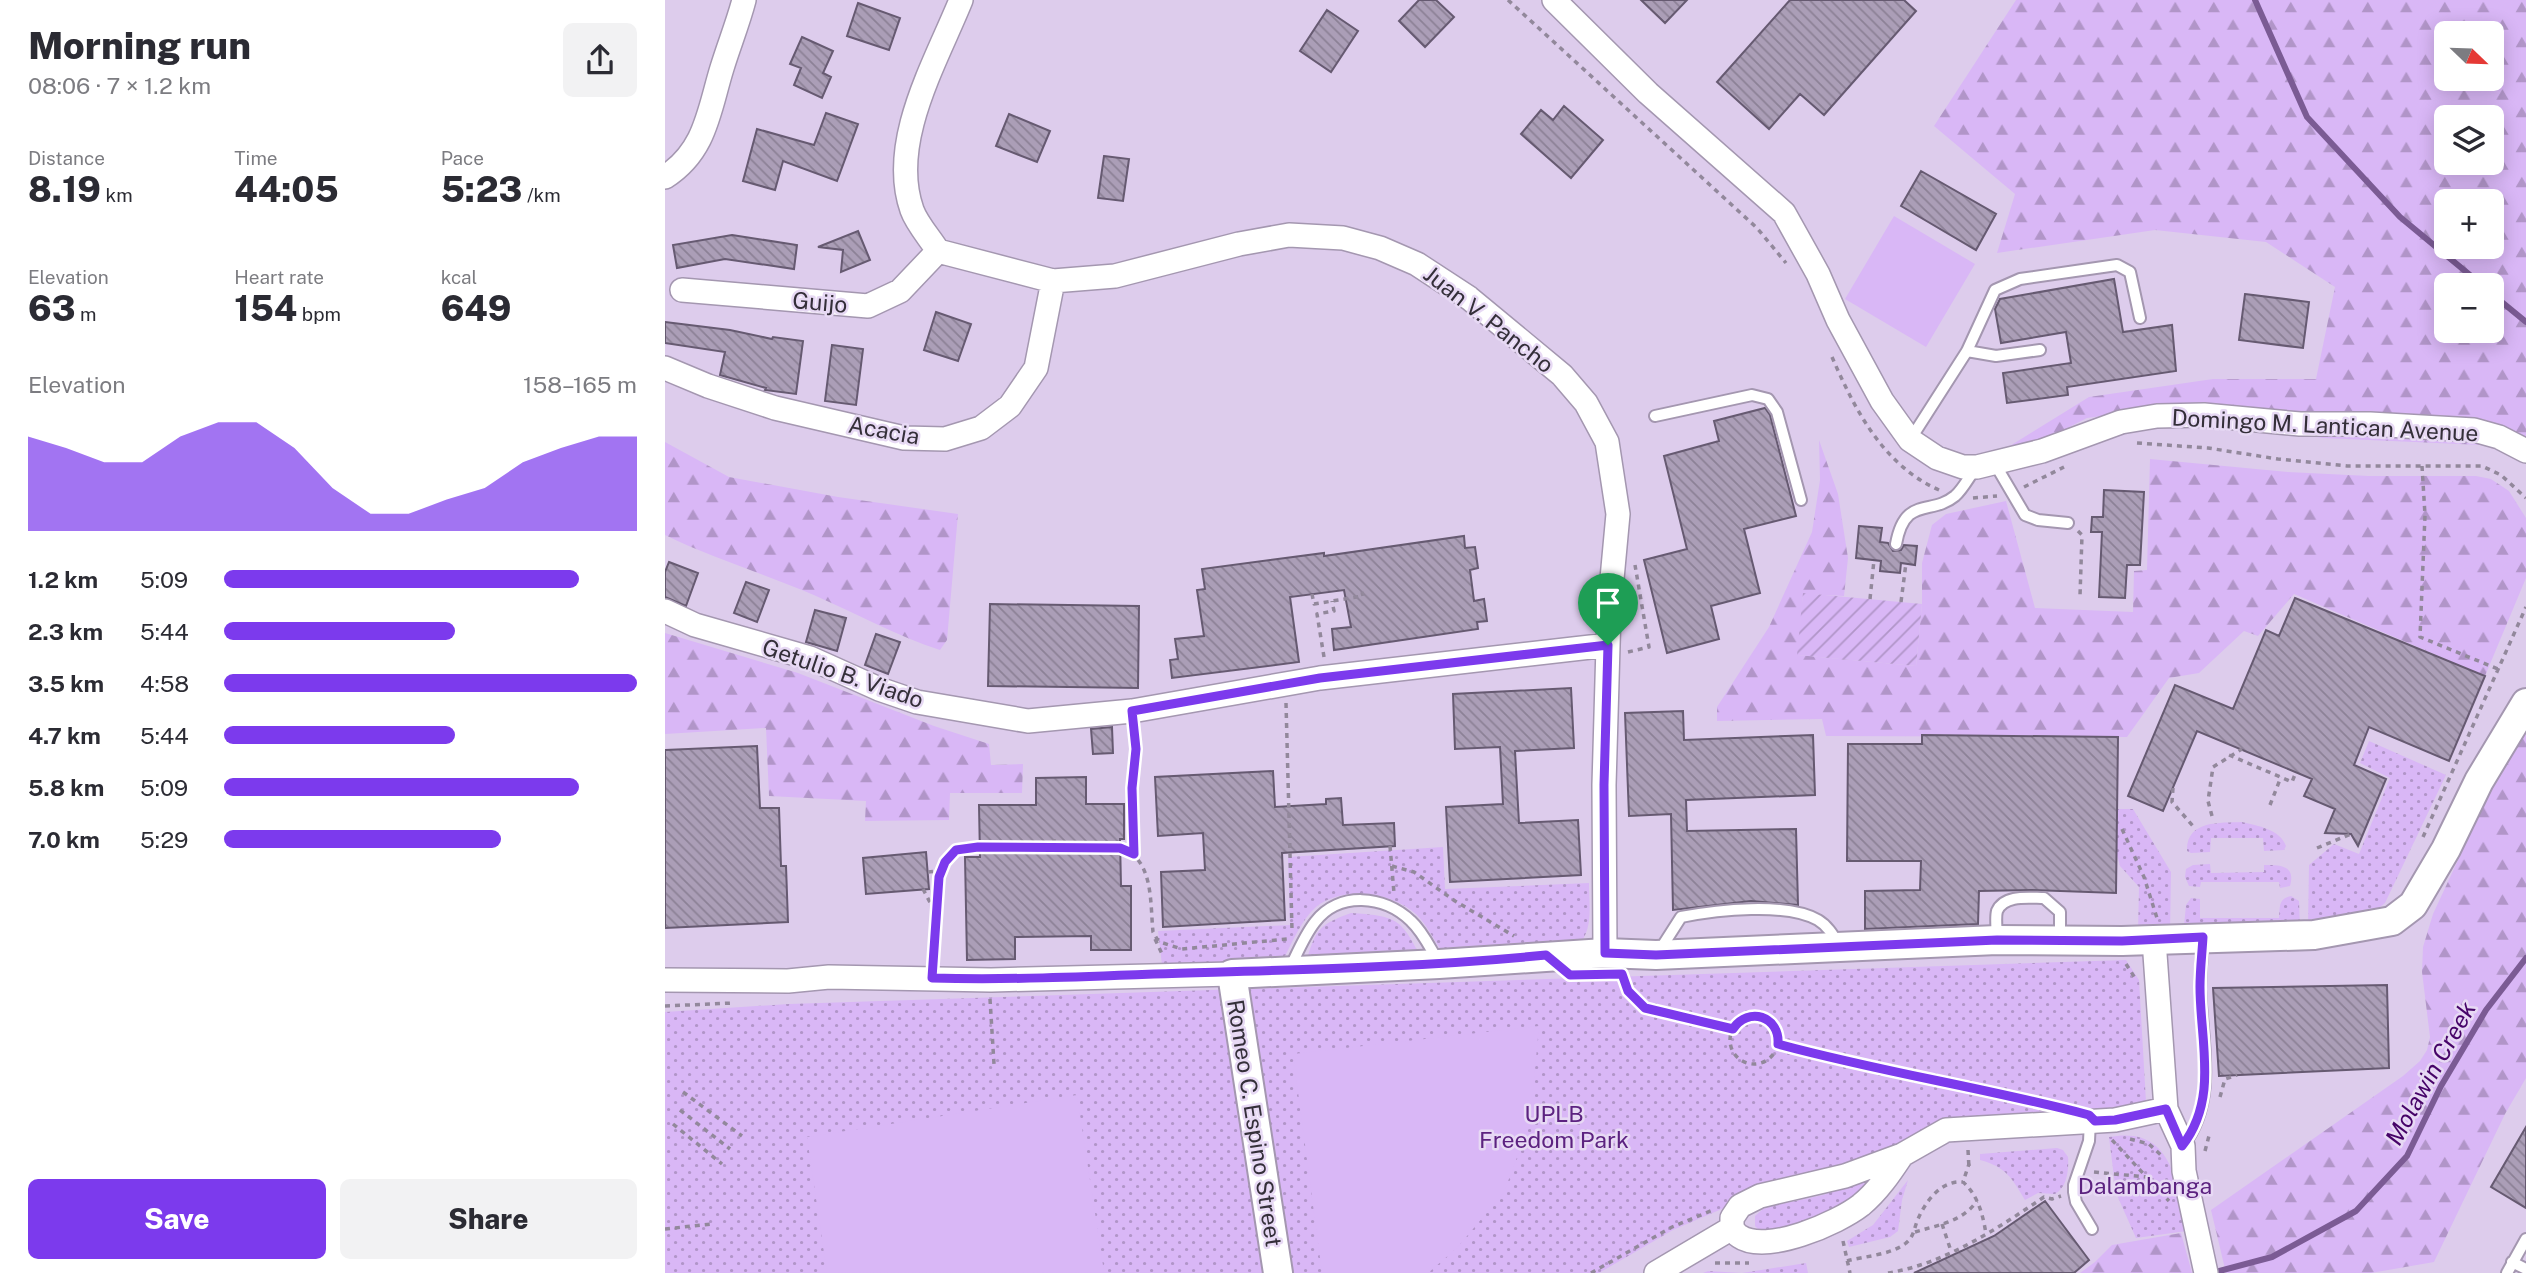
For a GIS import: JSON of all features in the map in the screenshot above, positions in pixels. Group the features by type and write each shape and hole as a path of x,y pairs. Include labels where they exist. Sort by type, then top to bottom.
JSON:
{"street":[{"path":"665,177 680,167 695,147 709,118 721,69 744,0"},
{"path":"938,251 912,212 905,175 909,137 921,96 961,0"},
{"name":"Domingo M. Lantican Avenue","path":"1554,0 1648,93 1784,213 1882,401 1910,440 1937,458 1963,467 1986,465 2042,451 2121,422 2157,416 2204,415 2300,424 2370,424 2474,430 2499,437 2526,450"},
{"name":"Juan V. Pancho","path":"938,251 1053,281 1115,276 1239,244 1289,235 1342,238 1380,248 1417,264 1469,298 1562,375 1586,404 1607,442 1618,514 1608,645 1604,785 1613,963"},
{"name":"Guijo","path":"682,290 868,306 900,291 938,251"},
{"name":"Acacia","path":"665,368 708,386 775,408 904,438 946,439 981,428 1010,406 1036,368 1053,281"},
{"name":"Getulio B. Viado","path":"665,611 695,625 810,658 879,689 917,702 1028,721 1132,711 1286,684 1456,660 1608,645"},
{"path":"665,980 991,980 1232,974 1439,964 1613,963 1656,955 1997,940 2160,940 2314,935 2392,921 2413,905 2446,849 2479,781 2526,703"},
{"path":"2160,940 2166,1109 2182,1146 2184,1171 2206,1273"},
{"name":"Romeo C. Espino Street","path":"1232,974 1278,1273"},
{"path":"1902,1155 1875,1192 1862,1204 1842,1217 1807,1233 1769,1241 1750,1241 1739,1236 1732,1228 1733,1218 1740,1206 1760,1196 1845,1176 1902,1155 1946,1130 2090,1131 2115,1120 2166,1109"},
{"path":"1656,1273 1732,1228"}],"lane":[{"path":"1910,440 1967,351 1995,290 2020,279 2117,265 2130,272 2140,318"},
{"path":"1967,351 1996,356 2040,350"},
{"path":"1655,416 1752,395 1768,399 1777,412 1801,500"},
{"path":"1896,544 1904,521 1909,515 1915,510 1955,496 1986,465 2025,515 2038,520 2068,523"},
{"path":"1997,940 1997,911 2003,903 2012,899 2044,898 2060,912 2060,940"},
{"path":"1289,971 1315,922 1336,904 1351,900 1366,900 1395,910 1419,930 1439,964"},
{"path":"1656,955 1681,917 1713,911 1796,911 1830,929 1840,946"},
{"path":"2182,1146 2194,1128 2205,1097 2200,986 2203,937"},
{"path":"2090,1131 2074,1185 2076,1202 2092,1229"},
{"path":"2507,1273 2526,1240"},
{"path":"2512,1262 2526,1269"}],"path":[{"path":"2422,466 2425,515 2420,637 2498,669"},
{"path":"2068,523 2082,535 2080,596"},
{"path":"1633,554 1649,647"},
{"path":"1870,599 1874,560"},
{"path":"1901,603 1906,564"},
{"path":"1312,594 1314,604 1363,596 1362,592"},
{"path":"1324,657 1317,614 1334,611 1332,601"},
{"path":"2420,845 2526,608"},
{"path":"932,978 941,871 950,854 963,848 1120,848 1140,860 1147,879 1153,932 1163,943 1182,949 1292,938 1286,684"},
{"path":"1132,711 1136,749 1132,788 1134,854"},
{"path":"2212,816 2208,802 2213,767 2242,749"},
{"path":"2229,755 2292,782 2296,772"},
{"path":"2270,805 2281,777"},
{"path":"2173,788 2172,802 2193,826"},
{"path":"2122,828 2144,877 2160,940"},
{"path":"2318,848 2351,834"},
{"path":"1054,839 1054,847"},
{"path":"1390,846 1395,910"},
{"path":"1392,866 1415,872 1455,901 1515,937"},
{"path":"928,872 941,871"},
{"path":"923,889 937,915"},
{"path":"2121,958 2136,980"},
{"path":"1613,963 1628,991 1645,1008 1733,1029"},
{"path":"1759,1016 1774,1026 1778,1044 1766,1061 1759,1064 1744,1062 1733,1051 1730,1036 1733,1029 1747,1017 1759,1016"},
{"path":"992,1024 994,1064"},
{"path":"1778,1044 1833,1059 2043,1103"},
{"path":"2218,1105 2225,1079 2237,1075"},
{"path":"683,1093 742,1136"},
{"path":"680,1110 730,1149"},
{"path":"673,1124 722,1164"},
{"path":"2203,1161 2213,1124"},
{"path":"2090,1131 2112,1140 2172,1204"},
{"path":"2112,1140 2120,1139"},
{"path":"2127,1139 2149,1144 2162,1155 2168,1166"},
{"path":"1962,1182 1966,1173 1969,1164 1969,1168 1968,1159 1967,1148"},
{"path":"1888,1273 1930,1263 1951,1251 1979,1241 2044,1197 2060,1197 2077,1177 2089,1172 2148,1178"},
{"path":"1847,1261 1903,1246 1915,1232 1921,1212 1934,1194 1941,1187 1955,1181 1962,1182 1977,1201 1986,1234"},
{"path":"1915,1232 1958,1219 1970,1211 1977,1201"},
{"path":"665,1229 711,1224"},
{"path":"1942,1224 1951,1251"},
{"path":"1842,1238 1850,1273"}],"shaded area":[{"path":"665,0 2190,0 2434,155 2434,175 2504,175 2504,163 2526,163 2526,1273 665,1273"}],"green space":[{"path":"2016,0 2526,0 2526,460 2517,451 2482,445 2323,438 2235,425 2155,409 2087,418 2014,455 1992,457 2089,397 2213,379 2316,379 2335,287 2266,242 2155,230 1997,253 2015,194 1934,126"},
{"path":"1894,216 1975,264 1926,347 1845,299"},
{"path":"1819,440 1838,494 1848,558 1844,596 1803,594 1798,655 1916,666 1922,604 1922,563 1932,525 1946,514 2006,501 2035,608 2133,612 2134,571 2147,570 2150,459 2288,472 2369,476 2476,476 2491,479 2509,491 2526,518 2526,578 2485,676 2294,594 2258,636 2244,631 2199,673 2169,678 2127,737 1826,736 1822,719 1717,721 1717,707 1769,627 1812,532 1820,480"},
{"path":"665,442 729,477 838,497 958,514 947,640 940,650 665,535"},
{"path":"1803,593 1922,604 1916,666 1797,655"},
{"path":"665,633 798,673 934,726 989,744 991,765 1023,764 1022,793 950,793 949,820 865,821 866,801 769,796 766,728 665,734"},
{"path":"2526,720 2526,1078 2505,1114 2434,1262 2371,1273 2226,1273 2211,1210 2403,1076 2420,1061 2427,1050 2430,1037 2422,972 2423,947 2433,914 2516,735"},
{"path":"2369,741 2446,775 2385,903 2367,917 2308,926 2309,865 2334,844 2359,854 2390,778 2360,763"},
{"path":"2117,809 2133,809 2171,872 2170,935 2138,933 2139,887 2120,866 2117,855"},
{"path":"2242,822 2274,832 2283,840 2286,846 2284,850 2264,851 2263,838 2211,838 2210,852 2187,851 2188,841 2198,828 2215,823"},
{"path":"1443,847 1445,889 1589,883 1589,917 1582,940 1577,947 1445,955 1421,919 1407,907 1382,897 1353,894 1327,900 1316,907 1302,924 1284,958 1162,965 1158,931 1290,925 1288,857"},
{"path":"2210,864 2211,873 2264,872 2264,865 2281,866 2291,874 2290,886 2280,888 2279,882 2201,882 2200,887 2189,886 2185,877 2186,869 2193,865"},
{"path":"2291,896 2299,901 2300,928 2184,926 2186,905 2191,898 2200,899 2200,918 2279,918 2282,901"},
{"path":"1351,913 1395,921 1407,933 1420,956 1307,959 1313,940 1321,928"},
{"name":"UPLB Freedom Park","path":"2126,960 2139,980 2146,1102 2144,1108 1941,1128 1886,1161 1752,1196 1673,1230 1599,1273 665,1273 665,1012 789,1004"},
{"path":"1539,1026 1530,1123 1504,1192 1457,1248 1428,1273 1322,1273 1293,1054"},
{"path":"1077,1095 1104,1272 827,1273 807,1137"},
{"name":"Dalambanga","path":"2131,1136 2147,1140 2159,1149 2175,1177 2187,1231 2136,1238 2116,1193 2109,1137"},
{"path":"2057,1148 2063,1150 2068,1157 2062,1188 2055,1194 2038,1193 2025,1200 2007,1174 1980,1160 1980,1154"},
{"path":"1867,1180 1872,1181 1873,1188 1804,1224 1762,1233 1755,1226 1755,1216 1763,1209 1823,1195"},
{"path":"1908,1180 1898,1231 1890,1237 1849,1247 1847,1241 1873,1225"},
{"path":"2181,1233 2192,1273 2080,1273 2112,1245"},
{"path":"1806,1263 1808,1273 1742,1273"},
{"path":"1708,1271 1742,1273 1703,1273"}],"building":[{"path":"1419,0 1436,0 1454,17 1425,47 1399,21"},
{"path":"1641,0 1687,0 1665,23"},
{"path":"1790,0 1904,0 1916,11 1824,115 1800,94 1769,129 1717,82"},
{"path":"858,3 900,18 889,50 847,36"},
{"path":"1327,10 1358,31 1331,72 1300,51"},
{"path":"802,37 833,51 823,73 831,77 822,98 794,85 801,68 790,64"},
{"path":"1564,106 1603,140 1571,178 1521,134 1541,110 1553,120"},
{"path":"826,113 858,124 837,181 783,161 775,190 743,181 757,129 814,145"},
{"path":"1009,114 1050,131 1037,162 996,146"},
{"path":"1104,156 1129,159 1123,201 1098,198"},
{"path":"1921,171 1996,214 1976,250 1901,206"},
{"path":"858,231 870,260 841,272 843,250 818,247"},
{"path":"732,235 797,245 794,269 725,259 677,268 673,245"},
{"path":"2114,279 2123,332 2172,325 2176,371 2067,387 2068,395 2007,403 2003,373 2071,363 2066,332 2001,343 1995,309 2000,299"},
{"path":"2245,294 2309,302 2303,348 2239,340"},
{"path":"936,312 971,324 958,361 924,350"},
{"path":"665,322 730,330 772,339 803,341 796,394 765,390 766,388 720,375 725,352 665,343"},
{"path":"832,345 863,349 856,405 825,401"},
{"path":"1765,408 1770,415 1796,516 1744,529 1760,593 1711,606 1719,639 1667,653 1644,560 1687,549 1664,456 1719,441 1714,421"},
{"path":"2104,490 2144,492 2140,565 2127,565 2125,598 2099,597 2102,532 2091,532 2092,517 2103,517"},
{"path":"1859,526 1882,528 1880,542 1888,543 1893,551 1901,550 1904,545 1917,546 1915,565 1901,563 1900,573 1880,571 1881,561 1856,558"},
{"path":"1464,536 1465,548 1475,547 1478,568 1470,570 1474,601 1484,599 1487,621 1477,622 1478,629 1334,650 1332,629 1351,627 1344,590 1290,597 1299,662 1172,678 1170,660 1178,659 1175,639 1204,636 1197,590 1205,589 1202,569 1324,553 1324,556"},
{"path":"669,562 698,573 686,606 665,597 665,572"},
{"path":"746,582 769,590 757,622 734,613"},
{"path":"2295,598 2485,676 2449,761 2369,727 2354,765 2386,779 2358,846 2351,834 2325,833 2335,809 2304,796 2312,779 2197,731 2163,811 2128,796 2175,685 2233,709 2266,630 2279,636"},
{"path":"990,604 1139,606 1138,688 988,686"},
{"path":"815,610 846,618 837,651 806,642"},
{"path":"876,634 900,642 888,674 865,665"},
{"path":"1571,688 1574,748 1515,751 1519,823 1578,820 1581,875 1450,882 1446,807 1503,804 1500,747 1455,749 1453,694"},
{"path":"1683,711 1684,740 1813,735 1815,795 1686,800 1687,831 1796,829 1798,905 1751,901 1673,910 1671,814 1629,816 1625,713"},
{"path":"1112,727 1113,753 1093,754 1091,729"},
{"path":"1922,735 2118,737 2116,893 1979,891 1978,924 1865,929 1865,891 1920,890 1921,861 1847,861 1848,744 1922,744"},
{"path":"757,746 760,808 779,808 781,866 786,866 788,922 665,928 665,750"},
{"path":"1273,771 1275,807 1326,804 1326,799 1341,798 1343,825 1394,823 1395,846 1282,853 1285,920 1163,927 1161,872 1205,870 1203,833 1158,836 1155,777"},
{"path":"1086,777 1086,804 1124,804 1124,839 1120,839 1121,886 1131,886 1131,950 1091,950 1091,936 1015,937 1015,959 967,960 965,857 980,857 979,805 1036,805 1036,778"},
{"path":"926,852 929,889 866,894 863,858"},
{"path":"2387,985 2389,1068 2219,1076 2213,988"},
{"path":"2526,1127 2526,1208 2491,1187"},
{"path":"2045,1201 2089,1260 2074,1273 1914,1273 1994,1236"}],"waterway":[{"path":"2255,0 2307,117 2400,217 2468,273"},
{"path":"2504,304 2526,322"},
{"name":"Molawin Creek","path":"2212,1273 2272,1257 2356,1211 2407,1156 2441,1086 2486,1010 2526,958"}],"route":[{"path":"1608,645 1604,785 1605,953 1656,955 1997,940 2122,941 2203,937 2200,986 2205,1097 2190,1137 2182,1146 2166,1109 2115,1120 2095,1121 2089,1115 2020,1097 1937,1082 1778,1044 1779,1038 1774,1026 1759,1016 1741,1019 1733,1029 1645,1008 1628,991 1622,974 1570,975 1546,955 1439,964 1232,974 991,980 932,978 939,877 950,854 956,850 978,847 1120,848 1134,854 1132,788 1136,749 1132,711 1320,678 1456,660 1608,645"}]}
